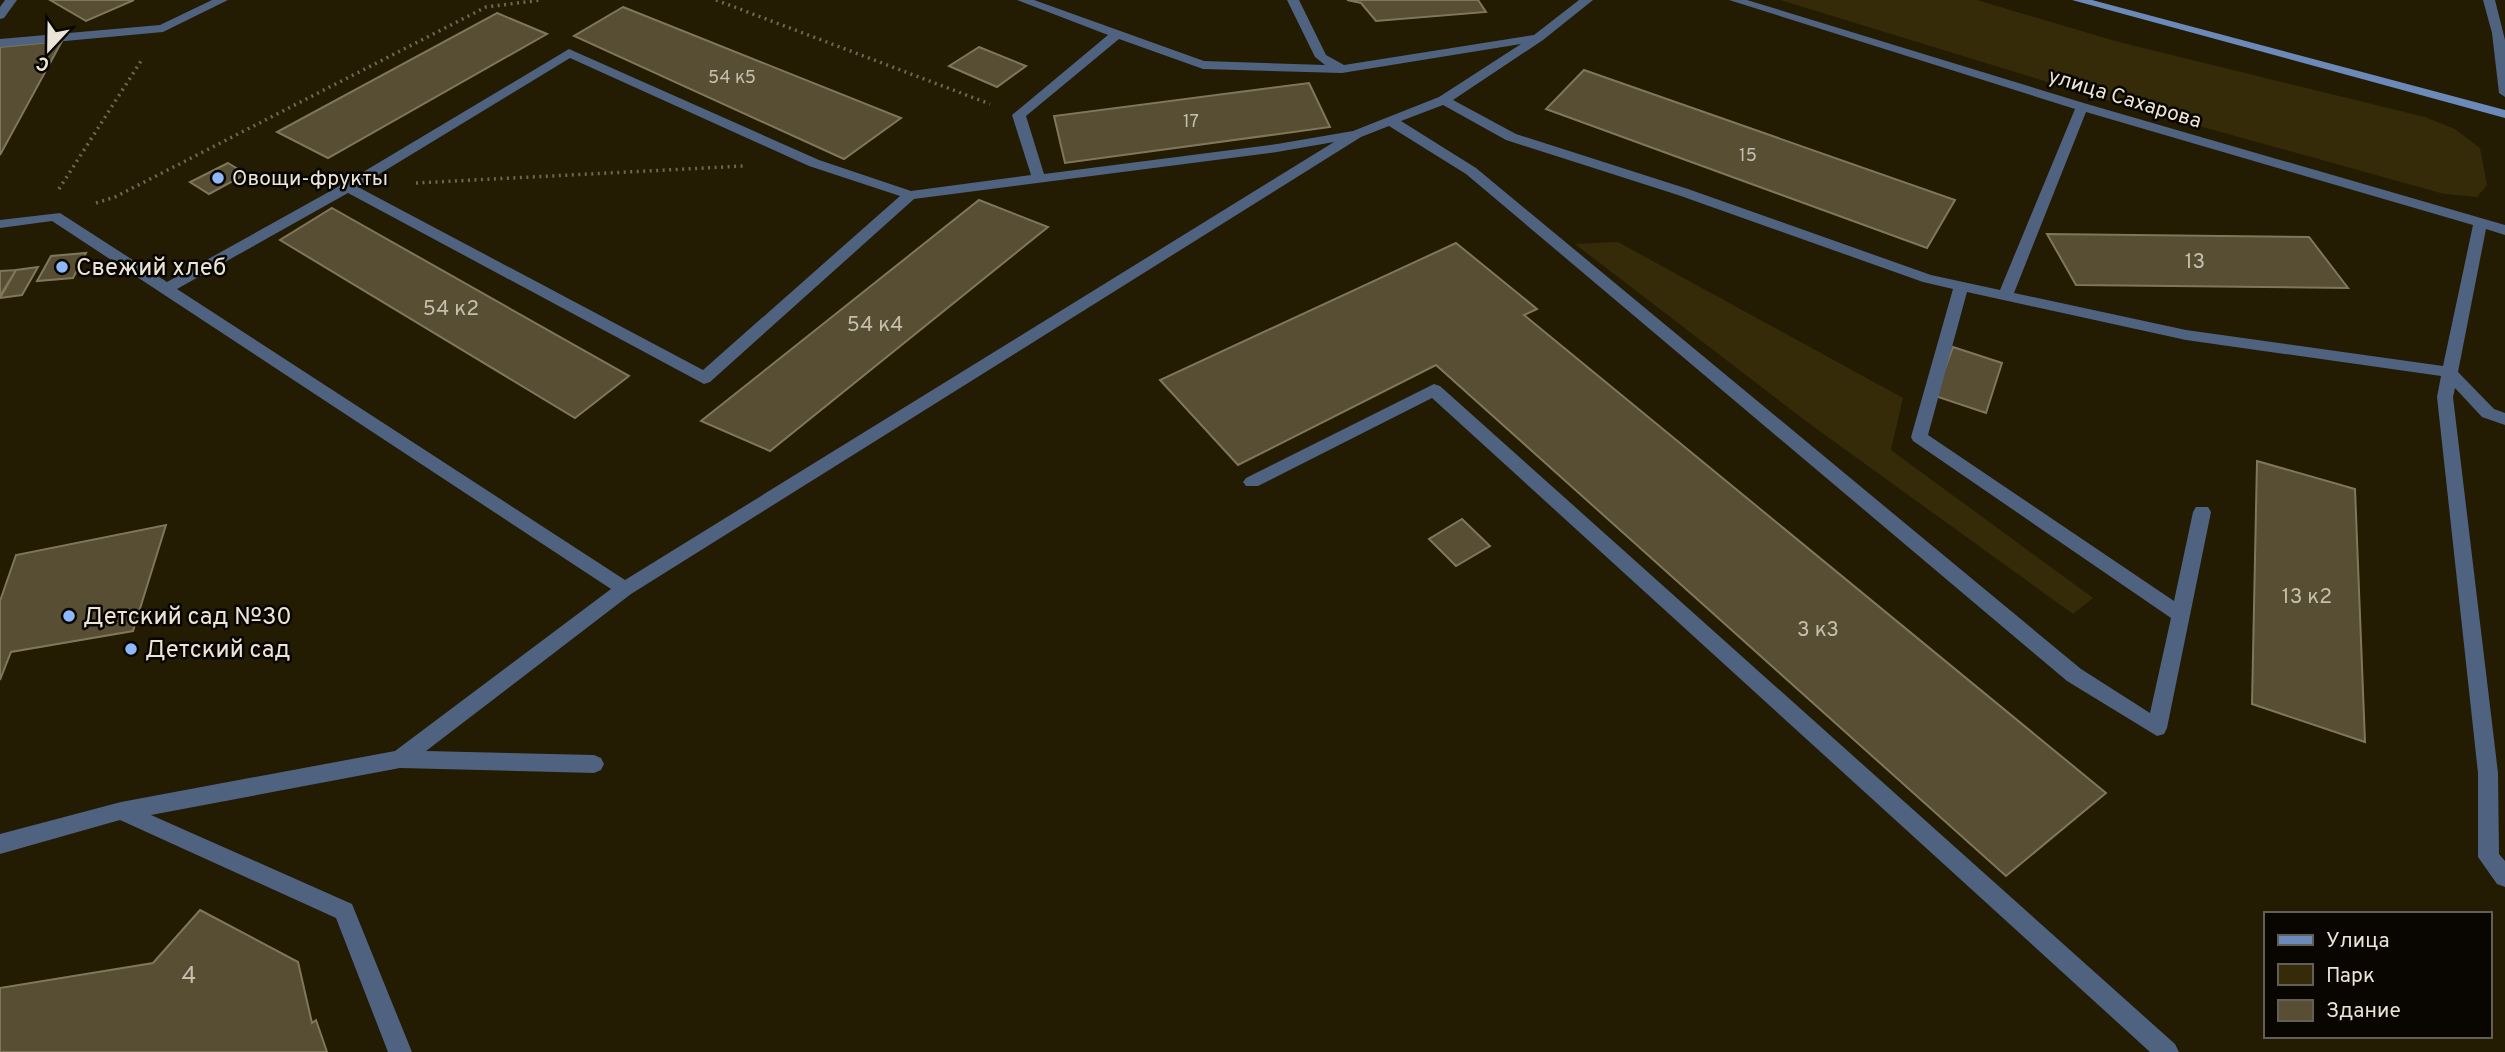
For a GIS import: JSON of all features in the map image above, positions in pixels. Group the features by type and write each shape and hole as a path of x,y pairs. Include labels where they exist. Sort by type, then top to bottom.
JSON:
{"street":[{"path":"2078,0 2505,114"}],"lane":[{"path":"0,15 11,0"},
{"path":"0,43 163,28 222,0"},
{"path":"1023,0 1203,65 1342,69 1539,37"},
{"path":"1293,0 1321,57 1342,69"},
{"path":"166,289 348,187 569,52 814,163 910,194 1277,148 1356,134 1444,100 1539,37 1587,0"},
{"name":"улица Сахарова","path":"1735,0 2082,107 2505,230"},
{"path":"2489,0 2498,33 2505,93"},
{"path":"1040,179 1019,115 1116,34"},
{"path":"1444,100 1511,136 1683,192 1928,279 2186,335 2449,372 2488,413 2505,419"},
{"path":"2005,296 2082,107"},
{"path":"1391,121 1471,171 2074,675 2157,728 2202,512"},
{"path":"400,759 625,589 1356,134"},
{"path":"348,187 704,378 910,194"},
{"path":"0,224 48,217 166,289 625,589"},
{"path":"2480,224 2445,397 2488,773 2488,857 2505,877"},
{"path":"1961,286 1919,437 2180,615"},
{"path":"1252,482 1434,390 2167,1052"},
{"path":"0,844 121,811 400,759 594,764"},
{"path":"121,811 344,911 400,1052"}],"path":[{"path":"48,217 115,197 501,0"},
{"path":"486,7 541,0"},
{"path":"716,0 1019,115"},
{"path":"48,217 163,28"},
{"path":"416,183 746,166"}],"green space":[{"path":"1780,0 1977,0 2115,41 2425,117 2455,129 2480,148 2487,185 2477,197 2444,194 2113,102"},
{"path":"1618,242 1903,398 1891,450 2093,598 2073,614 1807,422 1575,244"}],"building":[{"path":"50,0 134,0 86,21"},
{"path":"1347,0 1478,0 1486,12 1376,21 1361,3"},
{"path":"623,7 901,118 844,159 574,36"},
{"path":"497,13 547,34 328,158 277,132"},
{"path":"62,41 0,155 0,47"},
{"path":"979,47 1026,66 997,87 949,66"},
{"path":"1584,70 1955,200 1927,248 1546,109"},
{"path":"1309,83 1330,127 1065,163 1054,116"},
{"name":"Овощи-фрукты","path":"228,163 246,174 209,194 190,182"},
{"path":"979,200 1048,227 770,451 701,421"},
{"path":"332,208 629,376 575,418 280,240"},
{"path":"2047,234 2309,237 2348,288 2076,285"},
{"path":"1456,243 1537,309 1524,315 2106,793 2006,876 1436,365 1238,465 1160,380"},
{"name":"Свежий хлеб","path":"86,253 73,278 37,281 51,256"},
{"path":"38,267 22,295 0,298 16,270"},
{"path":"16,270 0,296 0,271"},
{"path":"1953,347 2002,363 1986,413 1935,396"},
{"path":"2257,461 2355,489 2365,742 2252,704"},
{"path":"1462,519 1490,546 1456,566 1429,539"},
{"name":"Детский сад №30","path":"166,525 133,631 11,652 0,680 0,601 16,555"},
{"path":"200,910 298,962 312,1023 316,1020 327,1052 0,1052 0,988 153,963"}],"place":[{"name":"Овощи-фрукты","path":"218,178"},
{"name":"Свежий хлеб","path":"62,267"},
{"name":"Детский сад №30","path":"69,616"},
{"name":"Детский сад","path":"131,649"}]}
